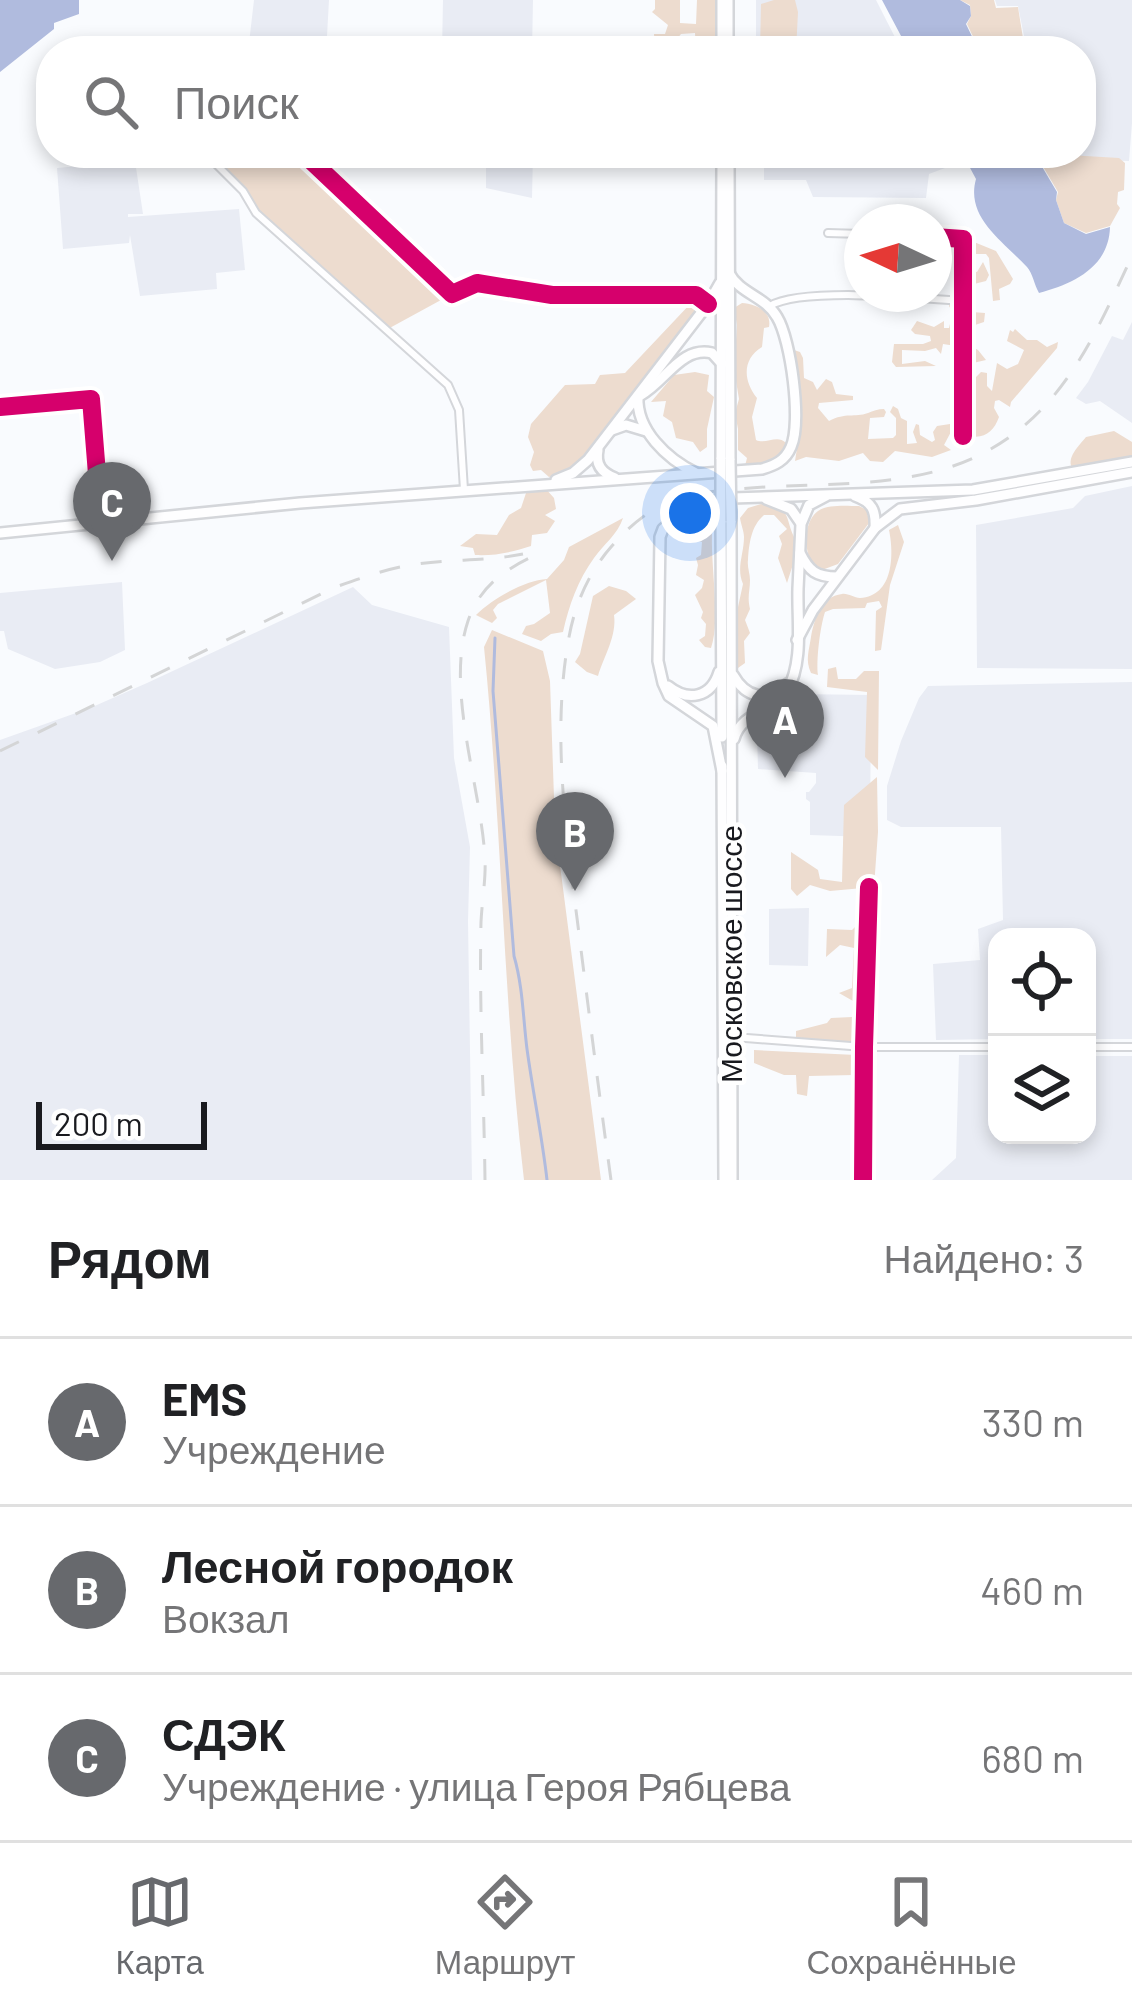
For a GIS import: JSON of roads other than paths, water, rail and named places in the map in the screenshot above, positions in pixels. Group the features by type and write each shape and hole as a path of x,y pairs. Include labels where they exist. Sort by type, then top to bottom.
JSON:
{"main road":[{"path":"725,0 725,36"},
{"name":"Московское шоссе","path":"725,168 722,364 726,459"},
{"path":"0,533 300,503 762,470 779,463 792,446 795,404 778,317 725,273 708,304 599,445 573,473 546,484"},
{"name":"Московское шоссе","path":"725,273 729,321 728,1180"},
{"path":"729,321 735,302 756,297"},
{"path":"638,396 694,352 712,353 722,364"},
{"path":"638,396 646,431 676,461 699,474"},
{"path":"610,431 626,425 646,431"},
{"path":"599,445 600,469 620,479"},
{"path":"647,477 660,469 662,447"},
{"path":"727,771 713,726 669,696 658,661 658,552 663,529 673,518 698,503 973,490 1132,462"},
{"path":"797,640 813,610 875,528 900,509 1132,472"},
{"path":"727,771 738,726 783,696 791,680 801,524 809,506 831,494"},
{"path":"850,494 871,504 875,528"},
{"path":"755,497 791,509 801,524"},
{"path":"800,553 812,572 837,577"},
{"path":"662,677 682,695 705,693 716,682 726,655"},
{"path":"726,655 748,694 774,694 791,680"}],"street":[{"path":"220,168 256,213 448,385 459,410 464,490"},
{"path":"319,168 452,294 477,283 552,295 696,295 708,304"},
{"path":"828,233 844,233"},
{"path":"952,238 963,238 964,436"},
{"path":"770,307 827,296 962,301"},
{"path":"0,407 91,399 101,524"},
{"path":"863,1180 869,887"},
{"path":"728,1036 864,1047 988,1047"},
{"path":"1096,1047 1132,1048"}],"water":[{"path":"0,0 79,0 79,14 54,23 45,36 36,36 36,43 0,72"},
{"path":"882,0 960,0 970,6 966,24 972,36 901,36"},
{"path":"970,168 1043,168 1057,192 1064,223 1086,234 1110,227 1096,264 1076,279 1039,293 1027,267 981,217 974,193 976,179"}],"waterway":[{"path":"495,638 493,691 514,956 547,1180"}],"railway":[{"path":"611,1180 562,777 564,671 572,625 590,578 634,524 679,498 729,490 899,479 930,473 989,450 1016,433 1058,390 1091,339 1132,256"},
{"path":"485,1180 481,954 485,858 462,707 462,648 468,621 489,585 547,550"},
{"path":"0,751 333,588 406,566 523,554"}],"place":[{"name":"СДЭК","path":"112,561"},
{"name":"EMS","path":"785,778"},
{"name":"Лесной городок","path":"575,891"}]}
